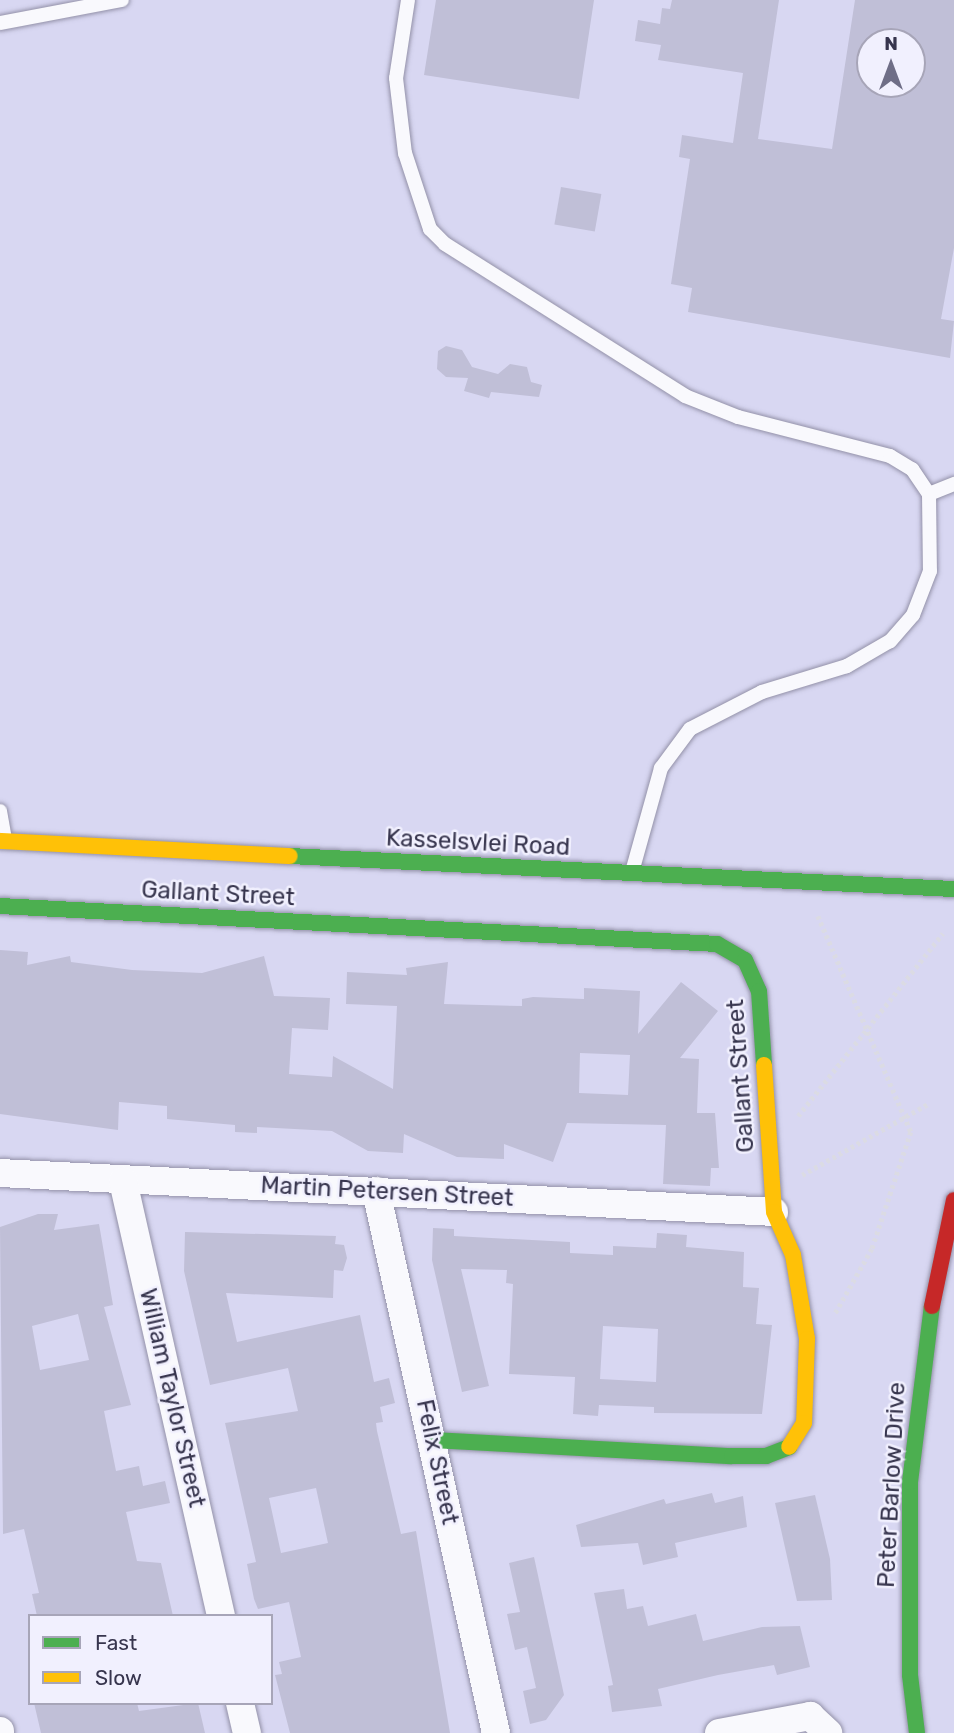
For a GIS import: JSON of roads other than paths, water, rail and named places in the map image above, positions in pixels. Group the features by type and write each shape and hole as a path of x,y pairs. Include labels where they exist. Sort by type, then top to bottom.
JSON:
{"street":[{"name":"Kasselsvlei Road","path":"2,842 954,889"},
{"name":"Gallant Street","path":"0,906 717,944 746,960 759,991 774,1212 793,1255 807,1339 804,1423 790,1447 766,1457 732,1457 433,1440"},
{"name":"Martin Petersen Street","path":"0,1173 774,1212"},
{"name":"William Taylor Street","path":"123,1181 220,1614"},
{"name":"Felix Street","path":"376,1191 496,1733"},
{"name":"Peter Barlow Drive","path":"916,1733 910,1675 910,1482 928,1322 954,1200"},
{"path":"240,1705 247,1733"},
{"path":"719,1733 810,1716 828,1733"}],"lane":[{"path":"0,23 122,0"},
{"path":"408,0 396,78 405,153 430,229 445,244 685,396 738,417 890,456 912,469 929,494 930,571 913,615 890,641 847,666 762,692 690,729 661,768 631,873"},
{"path":"929,494 954,484"},
{"path":"0,811 2,842"}]}
